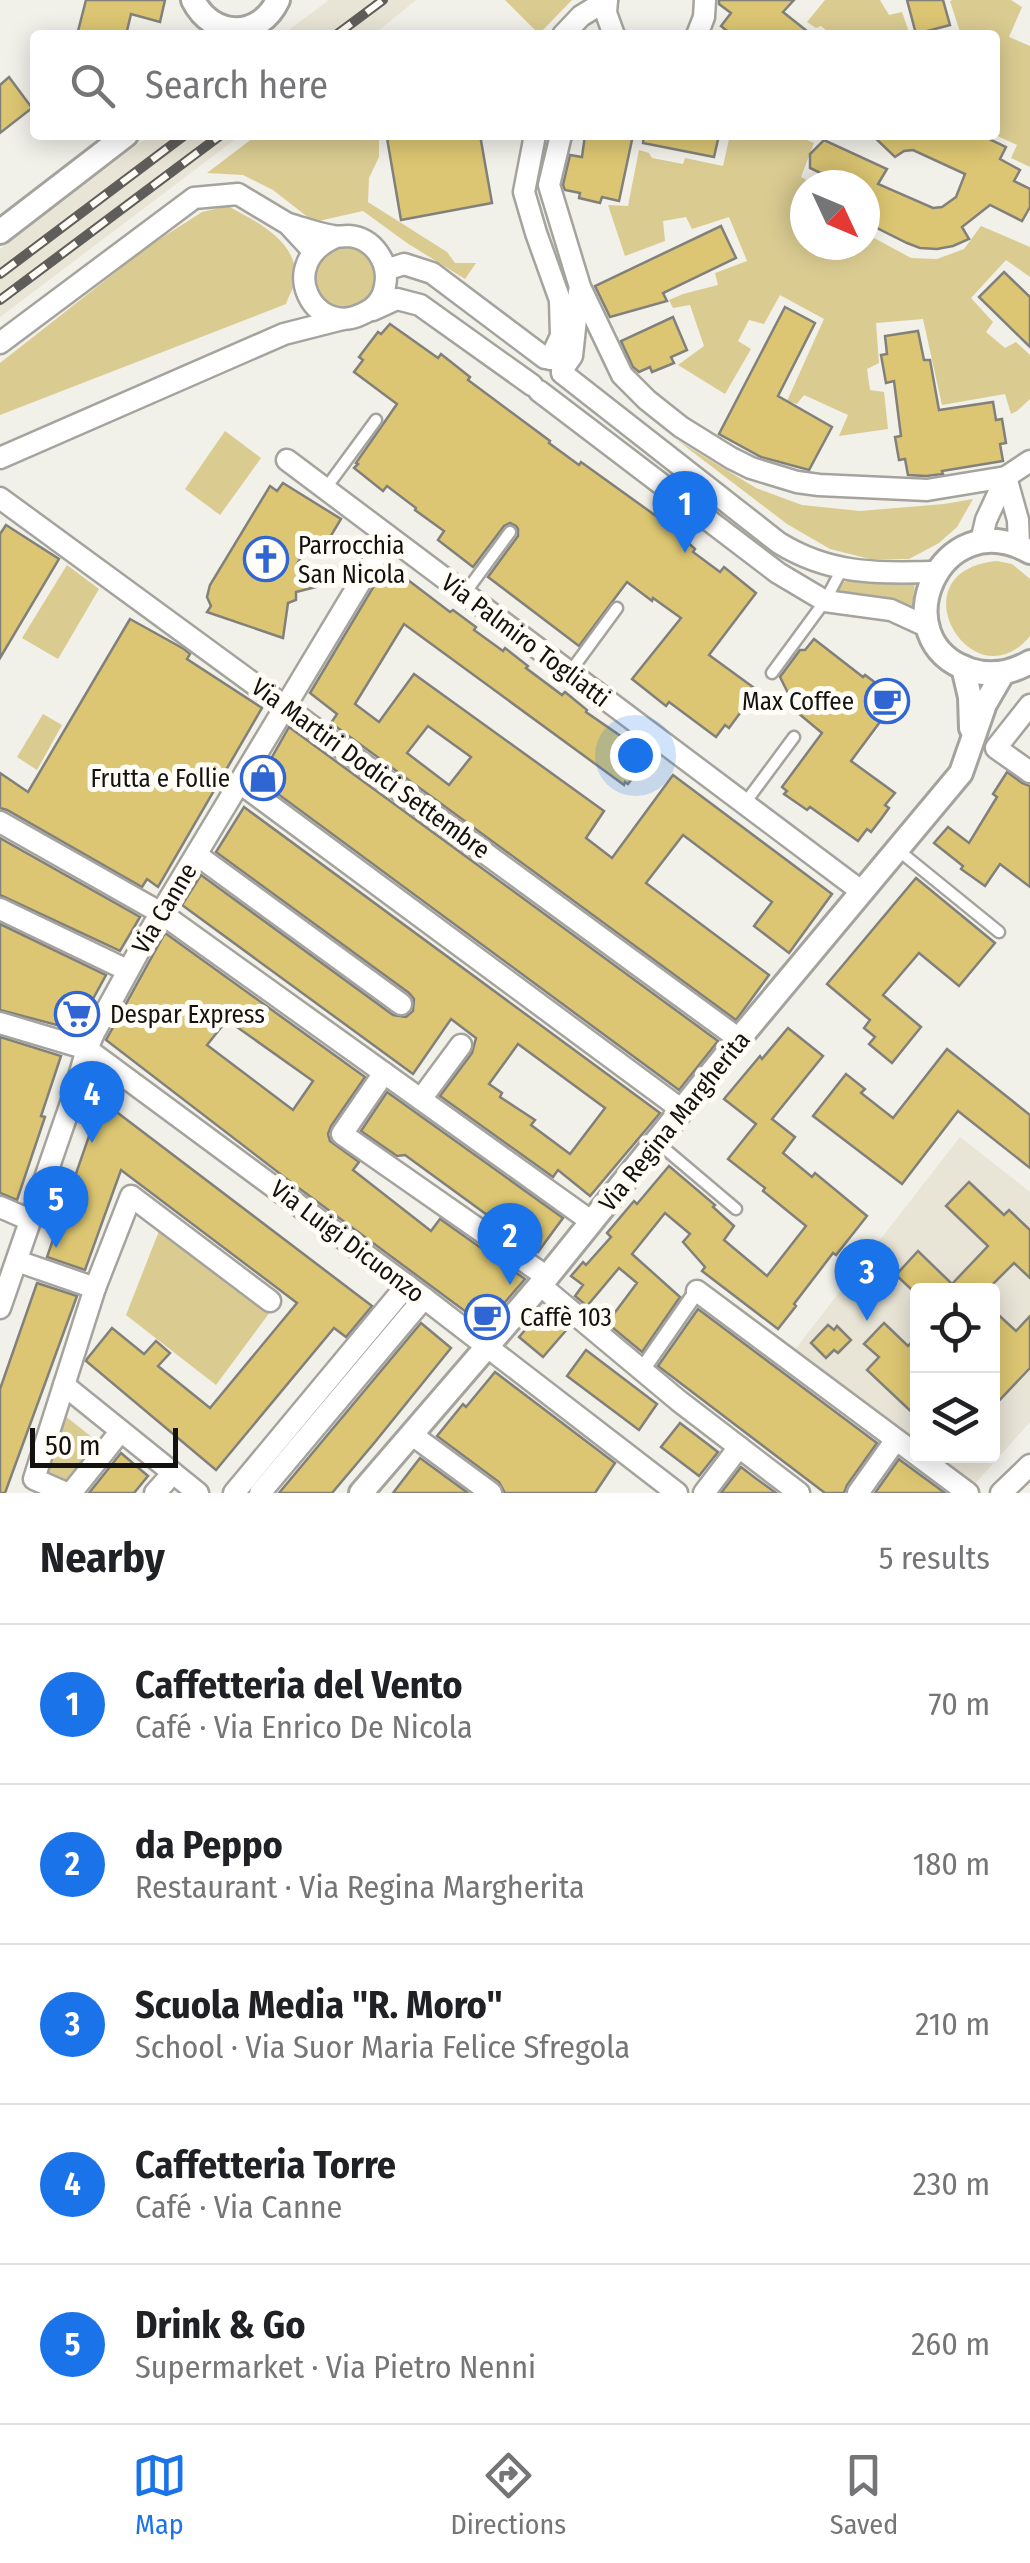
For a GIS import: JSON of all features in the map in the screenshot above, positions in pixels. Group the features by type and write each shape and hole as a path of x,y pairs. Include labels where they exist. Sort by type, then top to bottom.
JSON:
{"street":[{"path":"245,30 270,14 278,0"},
{"path":"607,0 607,30"},
{"path":"568,30 607,0"},
{"path":"698,30 705,0"},
{"path":"200,18 230,30"},
{"path":"0,232 120,140"},
{"path":"534,140 524,192 560,300 555,365 557,388 546,392 536,388 528,377 529,371 536,361 555,365 572,356 580,287"},
{"path":"560,140 549,185 580,287 622,375 681,427 731,458 770,475 819,485 928,490 1006,477 1030,462"},
{"path":"0,343 194,198 238,194 288,224 336,237"},
{"path":"288,224 313,251"},
{"path":"342,319 330,316 311,301 304,276 313,251 336,237 349,236 373,247 386,270 382,295 366,313"},
{"path":"386,270 404,264 432,273 802,558 860,573 936,572"},
{"path":"0,458 284,334 366,313 397,299 420,304 778,573 825,601 890,610 928,627"},
{"path":"284,334 311,301"},
{"path":"612,412 622,375"},
{"name":"Via Palmiro Togliatti","path":"287,460 861,892"},
{"path":"981,542 986,520 1006,477"},
{"path":"1006,477 1025,549"},
{"name":"Via Martiri Dodici Settembre","path":"2,498 740,1039"},
{"name":"Via Canne","path":"0,1308 86,1049 127,970 388,536"},
{"path":"1025,549 1002,541 968,545 950,556 936,572 928,589 926,608 928,627 941,650 963,668 983,674 1029,665"},
{"name":"Via Regina Margherita","path":"963,668 970,698 972,740"},
{"name":"Via Regina Margherita","path":"361,1493 544,1281 961,773 986,704 1003,673"},
{"path":"1030,705 996,748 1030,772"},
{"path":"240,784 682,1110"},
{"path":"0,822 161,913 592,1222"},
{"path":"197,855 401,1004"},
{"path":"0,909 127,970"},
{"name":"Via Luigi Dicuonzo","path":"0,1024 86,1049 416,1292 677,1493"},
{"path":"422,1100 461,1045"},
{"path":"384,1073 342,1134 544,1281 642,1370 798,1493"},
{"path":"120,1432 68,1493 34,1478 95,1288 131,1196 270,1300"},
{"path":"0,1207 30,1220"},
{"path":"16,1261 95,1288"},
{"path":"642,1370 697,1291 968,1493"},
{"path":"234,1493 416,1292"},
{"path":"260,1493 416,1292"},
{"path":"64,1385 198,1493"},
{"path":"411,1434 491,1493"},
{"path":"858,1493 895,1440"},
{"path":"704,1493 740,1448"},
{"path":"1001,1493 1030,1465"},
{"path":"155,1493 172,1473"}],"lane":[{"path":"325,489 376,420"},
{"path":"465,594 510,532"},
{"path":"772,673 825,601 842,569"},
{"path":"570,672 616,608"},
{"path":"744,804 794,737"},
{"path":"897,850 999,932"},
{"path":"657,1142 736,1209"}],"shaded area":[{"path":"329,0 416,0 379,30 289,30"},
{"path":"505,0 572,0 543,30 535,30"},
{"path":"825,0 880,0 889,15 902,12 908,30 826,30 807,22"},
{"path":"1011,0 1022,7 1009,37 1030,46 1030,167 1011,158 1017,145 1000,137 1000,30 959,30 950,1"},
{"path":"143,140 234,140 0,317 0,249"},
{"path":"250,140 379,140 379,157 369,178 368,202 447,252 455,263 476,263 465,279 363,211 314,222 273,190 243,175 207,173"},
{"path":"729,140 814,143 804,170 790,170 790,260 880,260 880,241 911,258 937,259 964,249 981,226 1030,247 1030,277 1006,260 971,298 993,322 986,332 1005,348 1016,342 1030,355 1030,399 1011,414 1005,394 942,405 923,319 876,323 879,363 867,369 870,390 884,392 888,429 839,436 848,415 804,395 797,404 787,401 824,319 780,295 764,324 749,320 738,341 751,349 725,394 678,365 704,346 690,305 673,308 669,300 718,285 715,273 747,261 729,217 692,229 686,217 663,221 665,241 625,256 608,205 628,206 639,150 652,158 683,164 685,158 723,166"},
{"path":"228,206 274,235 291,255 295,281 286,304 0,415 0,363 149,246 202,212"},
{"path":"346,248 367,257 376,278 367,299 346,308 325,299 316,278 325,257"},
{"path":"225,431 261,458 220,515 185,489"},
{"path":"677,440 756,488 802,505 860,511 973,499 957,527 939,543 909,559 870,559 830,549 787,524"},
{"path":"997,561 1012,564 1030,579 1030,636 1008,653 986,655 967,646 953,628 946,608 950,587 966,570"},
{"path":"67,565 99,589 58,659 22,638"},
{"path":"857,579 915,583 912,606 835,591 843,582"},
{"path":"43,714 62,725 37,770 17,757"},
{"path":"960,1137 1030,1192 1030,1422 1000,1456 1000,1283 910,1283 910,1439 793,1352"},
{"path":"159,1231 270,1312 216,1385 126,1315"},
{"path":"64,1415 103,1446 67,1487 43,1474"},
{"path":"944,1463 994,1463 974,1485"}],"building":[{"path":"86,0 165,0 160,22 131,14 127,30 78,30"},
{"path":"719,0 794,0 783,12 806,30 726,30 721,26 731,13"},
{"path":"907,0 943,0 950,25 915,30"},
{"path":"9,77 30,110 0,133 0,85"},
{"path":"387,140 481,140 492,203 401,220"},
{"path":"584,140 632,140 619,201 602,197 600,203 565,190 570,155 582,157"},
{"path":"643,140 718,140 714,157 643,143"},
{"path":"824,140 887,169 880,181 880,170 814,170 810,168 810,154"},
{"path":"877,140 991,140 1006,147 1000,159 1020,170 1014,181 1030,189 1030,207 1022,221 990,205 962,227 969,239 953,246 920,248 907,243 880,230 880,185 933,208 942,207 956,197 965,174 913,150 895,157"},
{"path":"721,226 736,258 663,293 667,301 610,317 595,286"},
{"path":"1004,272 1030,297 1030,347 979,297"},
{"path":"785,307 815,323 778,396 832,427 809,470 761,457 719,434"},
{"path":"673,317 687,350 671,357 674,363 652,372 650,367 639,372 621,341"},
{"path":"390,324 438,358 441,354 549,443 670,526 695,549 693,552 720,572 724,567 756,593 709,655 757,690 729,728 725,725 716,737 632,679 681,618 653,598 652,601 627,582 579,646 488,577 518,536 516,526 504,526 473,567 438,540 444,531 387,486 383,491 354,468 397,404 354,372 363,360 359,357 378,332 381,334"},
{"path":"918,331 924,360 930,360 939,410 993,402 996,420 1002,419 1006,443 1000,444 1003,461 942,471 943,474 908,475 905,459 899,460 895,437 901,436 894,381 886,383 881,355 887,354 885,336"},
{"name":"Parrocchia San Nicola","path":"283,483 341,519 326,544 313,536 297,564 317,576 316,587 296,592 296,600 288,603 283,638 207,612 211,606 207,597 210,585 270,486 277,491"},
{"path":"6,525 59,559 0,658 0,534"},
{"path":"387,564 503,651 505,648 562,695 565,692 586,712 641,750 638,752 647,759 624,785 404,624 355,704 379,722 414,674 604,811 586,838 612,858 673,775 832,894 789,953 754,926 772,902 683,835 646,883 769,975 736,1020 331,723 337,714 310,693","holes":["428,726 471,757 449,785 407,753"]},
{"path":"130,619 184,649 190,654 187,659 262,708 158,887 147,879 142,887 0,808 0,773 28,792"},
{"path":"814,639 893,696 890,699 894,703 851,761 895,793 871,832 867,829 858,841 784,794 787,791 782,787 822,733 798,713 780,677 800,650 805,650"},
{"path":"289,727 718,1041 679,1090 259,780"},
{"path":"1007,772 1030,786 1030,887 1000,864 985,886 934,843 948,827 969,843"},
{"path":"244,807 660,1113 590,1196 558,1170 553,1177 440,1096 472,1053 476,1038 451,1019 413,1074 182,905 201,875 393,1015 406,1017 413,1011 414,999 409,993 216,852","holes":["518,1044 605,1108 570,1154 531,1125 535,1120 500,1097 502,1093 489,1084"]},
{"path":"0,838 140,917 120,951 0,895"},
{"path":"916,878 995,943 959,986 919,953 883,995 921,1027 892,1063 869,1044 875,1037 864,1028 870,1020 827,984"},
{"path":"0,924 106,975 76,1030 0,1010"},
{"path":"165,933 365,1077 328,1134 330,1141 359,1162 353,1170 431,1231 440,1219 525,1279 487,1323 481,1323 106,1040","holes":["227,1020 313,1081 293,1110 207,1045"]},
{"path":"788,1028 823,1056 772,1119 795,1137 783,1153 812,1177 815,1173 867,1216 836,1255 833,1253 778,1329 702,1271 705,1267 683,1242 690,1234 665,1213 632,1254 680,1297 642,1352 607,1323 637,1283 619,1268 587,1306 575,1296 583,1285 571,1276 611,1237 607,1233 669,1166 734,1226 724,1240 767,1276 806,1226 728,1159 756,1124 724,1099"},
{"path":"0,1037 61,1056 17,1200 0,1193"},
{"path":"947,1049 1030,1115 1030,1168 958,1111 902,1184 813,1116 846,1074 865,1089 861,1093 893,1118"},
{"path":"387,1092 563,1218 538,1252 405,1155 397,1156 361,1131"},
{"path":"114,1110 372,1306 346,1337 334,1328 216,1470 86,1361 112,1328 144,1354 156,1341 170,1353 158,1366 210,1408 297,1303 121,1170 85,1270 47,1257 97,1113"},
{"path":"969,1182 1004,1215 1009,1210 1030,1230 1030,1278 1014,1263 994,1283 953,1283 988,1246 946,1206"},
{"path":"918,1251 951,1283 910,1283 910,1288 896,1275"},
{"path":"37,1283 77,1296 5,1493 0,1493 0,1389"},
{"path":"545,1307 569,1327 543,1357 519,1337"},
{"path":"698,1309 877,1443 844,1493 825,1493 658,1366"},
{"path":"1000,1316 1016,1331 1030,1316 1030,1368 1000,1400"},
{"path":"421,1323 451,1348 375,1442 332,1493 279,1493"},
{"path":"884,1323 910,1344 910,1410 867,1370 879,1357 864,1344"},
{"path":"828,1325 834,1330 837,1326 851,1340 826,1358 811,1343"},
{"path":"586,1350 657,1404 639,1430 567,1376"},
{"path":"495,1372 615,1463 595,1493 505,1493 499,1482 437,1436"},
{"path":"680,1423 718,1452 699,1476 661,1447"},
{"path":"121,1453 148,1476 134,1493 89,1493"},
{"path":"420,1458 468,1493 393,1493"},
{"path":"900,1460 945,1493 875,1493"},
{"path":"741,1467 754,1477 776,1493 721,1493"}],"railway":[{"path":"343,30 383,0"},
{"path":"0,274 178,140"},
{"path":"0,300 214,140"}],"place":[{"name":"Caffetteria del Vento","path":"685,553"},
{"name":"Parrocchia San Nicola","path":"266,559"},
{"name":"Max Coffee","path":"887,701"},
{"name":"Frutta e Follie","path":"263,778"},
{"name":"Despar Express","path":"77,1014"},
{"name":"Caffetteria Torre","path":"92,1143"},
{"name":"Drink & Go","path":"56,1248"},
{"name":"da Peppo","path":"510,1285"},
{"name":"Caffè 103","path":"487,1317"},
{"name":"Scuola Media \"R. Moro\"","path":"867,1321"}]}
